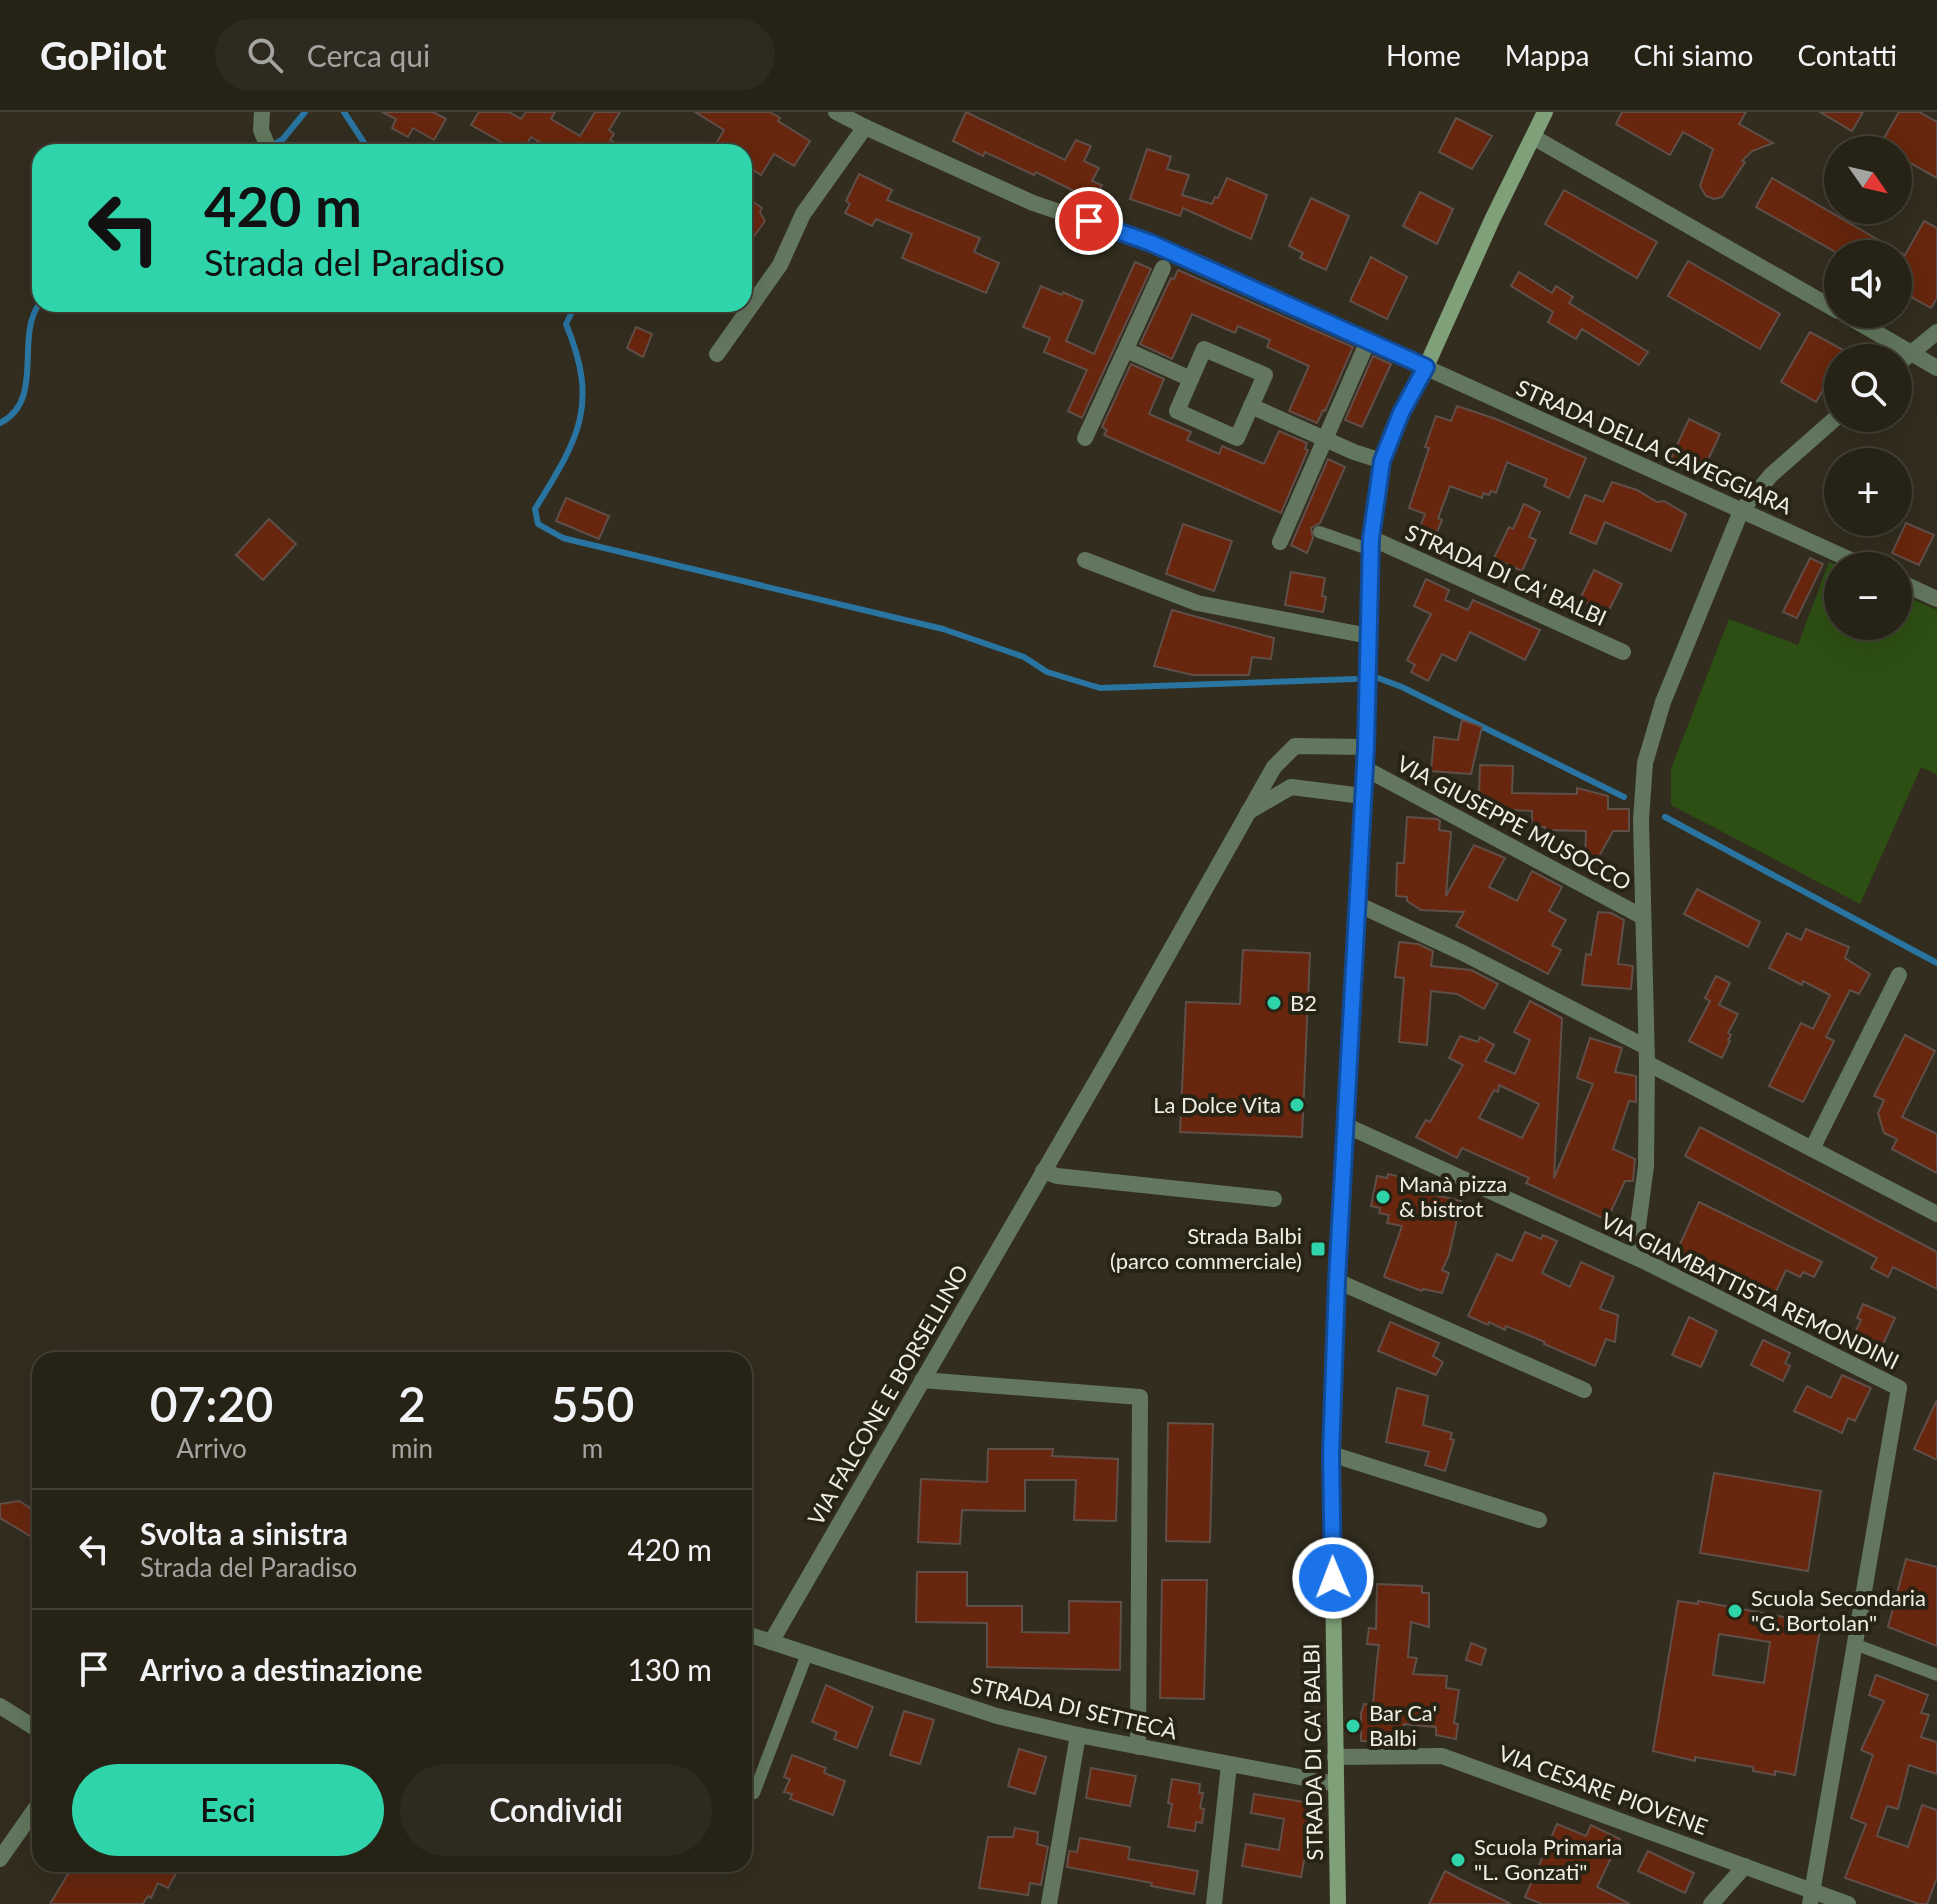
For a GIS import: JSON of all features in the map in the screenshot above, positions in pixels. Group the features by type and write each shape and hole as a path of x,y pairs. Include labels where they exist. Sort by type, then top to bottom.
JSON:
{"main road":[{"name":"STRADA DI CA' BALBI","path":"1338,1904 1331,1454 1337,1281 1366,747 1371,544 1382,461 1401,413 1426,367 1545,112"}],"street":[{"path":"262,112 261,130 267,144"},
{"name":"STRADA DELLA CAVEGGIARA","path":"836,112 1033,203 1151,243 1833,552"},
{"path":"752,305 780,265 803,214 865,127"},
{"path":"1533,137 1824,303"},
{"path":"1085,438 1163,268"},
{"path":"717,354 747,312"},
{"path":"1868,328 1896,344"},
{"path":"1912,352 1937,332"},
{"path":"1204,349 1265,375 1237,438 1177,411 1191,379 1204,349"},
{"path":"1126,350 1191,379"},
{"path":"1280,542 1364,350"},
{"path":"1912,354 1937,368"},
{"path":"1251,406 1382,461"},
{"path":"1634,1256 1646,1166 1647,1055 1641,820 1645,763 1663,702 1741,511 1771,475 1824,428"},
{"name":"STRADA DI CA' BALBI","path":"1371,544 1623,652"},
{"path":"1085,560 1197,603 1369,636"},
{"path":"1912,587 1937,599"},
{"name":"VIA FALCONE E BORSELLINO","path":"771,1642 1274,767 1295,746 1366,747"},
{"name":"VIA GIUSEPPE MUSOCCO","path":"1364,768 1643,917"},
{"path":"1246,813 1291,787 1363,796"},
{"path":"1357,904 1463,953 1812,1149 1937,1214"},
{"path":"1812,1149 1899,975"},
{"name":"VIA GIAMBATTISTA REMONDINI","path":"1345,1125 1634,1256 1899,1388 1811,1898"},
{"path":"1043,1171 1057,1176 1274,1199"},
{"path":"1337,1281 1584,1390"},
{"path":"922,1380 1140,1397 1138,1747"},
{"path":"1331,1454 1539,1520"},
{"name":"STRADA DI SETTECÀ","path":"752,1636 997,1716 1078,1735 1336,1784"},
{"path":"0,1706 32,1726"},
{"path":"1049,1904 1078,1735"},
{"name":"VIA CESARE PIOVENE","path":"1335,1757 1442,1756 1745,1866 1811,1898 1848,1904"},
{"path":"1214,1904 1229,1765"},
{"path":"0,1859 32,1813"},
{"path":"1711,1904 1745,1866"}],"lane":[{"path":"1319,532 1371,544"},
{"path":"1857,1645 1937,1675"},
{"path":"754,1793 807,1654"}],"green space":[{"path":"1824,575 1824,640 1912,640 1912,599 1937,610 1937,775 1921,767 1860,904 1671,805 1671,769 1729,619 1798,645"}],"building":[{"path":"382,112 433,112 446,119 434,140 413,128 408,137 392,128 396,119"},
{"path":"479,112 509,112 521,119 526,112 555,112 551,119 580,136 595,112 620,112 609,130 614,134 610,140 617,144 543,144 531,137 527,144 505,144 471,125"},
{"path":"695,112 770,112 780,118 778,121 810,141 794,166 774,154 761,175 752,169 752,144 716,144 724,130"},
{"path":"966,112 1065,160 1076,140 1091,146 1084,161 1099,168 1092,181 1102,185 1094,201 1036,172 1034,175 985,152 983,156 953,141"},
{"path":"1622,112 1746,112 1739,124 1773,143 1752,151 1742,161 1745,162 1722,197 1714,199 1706,196 1700,186 1713,149 1683,132 1670,155 1616,124"},
{"path":"1820,112 1863,112 1852,131"},
{"path":"1899,112 1919,112 1937,122 1937,178 1912,164 1912,136 1885,136"},
{"path":"1456,118 1492,136 1472,169 1439,152"},
{"path":"1147,149 1171,157 1167,169 1189,175 1182,195 1212,204 1227,178 1267,195 1251,239 1183,208 1180,216 1130,199"},
{"path":"859,174 892,190 887,200 980,238 974,252 999,263 986,293 902,258 912,234 876,219 872,226 845,213 850,204 846,201"},
{"path":"1772,178 1824,208 1824,224 1851,224 1879,240 1824,240 1824,246 1756,207"},
{"path":"1564,190 1657,242 1637,278 1545,224"},
{"path":"1420,192 1453,209 1437,244 1403,226"},
{"path":"1311,198 1349,216 1326,270 1300,258 1303,253 1289,246"},
{"path":"752,201 762,208 760,213 765,221 752,239"},
{"path":"1924,221 1937,228 1937,298 1931,308 1912,298 1912,242"},
{"path":"1371,257 1407,277 1387,319 1350,301"},
{"path":"1688,261 1780,314 1760,349 1668,296"},
{"path":"1135,262 1151,269 1082,418 1068,411 1087,370 1044,352 1050,338 1023,327 1041,286 1062,295 1063,292 1083,301 1066,341 1094,354"},
{"path":"1178,270 1353,347 1317,423 1289,411 1309,366 1267,347 1270,340 1238,326 1235,333 1192,314 1172,359 1140,344 1171,278 1174,279"},
{"path":"1519,272 1552,293 1556,286 1573,297 1569,303 1648,352 1639,365 1582,329 1576,339 1548,322 1553,312 1511,286"},
{"path":"636,327 652,334 643,357 627,348"},
{"path":"1810,332 1832,344 1824,344 1824,388 1816,402 1781,382"},
{"path":"1373,356 1391,364 1362,427 1345,420"},
{"path":"1131,364 1164,379 1149,414 1191,432 1187,440 1219,454 1222,446 1264,464 1279,431 1307,443 1305,449 1308,450 1281,513 1104,435 1107,430 1102,427"},
{"path":"1457,406 1496,419 1586,458 1569,498 1544,486 1547,479 1507,462 1496,493 1483,493 1482,498 1450,486 1438,518 1442,520 1431,547 1415,540 1425,514 1409,508 1429,448 1425,447 1436,416 1451,421"},
{"path":"1689,419 1720,434 1702,473 1671,458"},
{"path":"1328,459 1345,467 1320,523 1311,528 1313,538 1307,553 1291,545"},
{"path":"1612,482 1637,490 1657,502 1664,501 1686,514 1671,551 1605,522 1596,544 1570,533 1585,495 1603,502"},
{"path":"566,498 609,516 599,539 556,521"},
{"path":"1524,504 1540,512 1529,537 1536,540 1522,571 1494,558 1509,527 1513,529"},
{"path":"269,519 296,544 263,580 236,555"},
{"path":"1183,524 1232,541 1214,591 1166,574"},
{"path":"1912,526 1934,535 1919,565 1912,562 1912,552 1892,552 1900,536 1912,536"},
{"path":"1810,558 1823,564 1797,618 1783,612"},
{"path":"1594,570 1622,584 1607,614 1580,599"},
{"path":"1291,572 1325,578 1323,612 1285,605"},
{"path":"1426,579 1449,590 1445,600 1468,610 1473,600 1540,630 1525,660 1470,632 1456,661 1442,654 1428,681 1411,672 1415,665 1407,660 1431,614 1414,606"},
{"path":"1172,610 1274,638 1271,659 1252,657 1249,675 1193,675 1154,666"},
{"path":"1462,720 1482,727 1471,774 1431,771 1434,737 1458,740"},
{"path":"1480,765 1513,766 1512,793 1577,794 1577,788 1608,796 1608,809 1629,809 1629,831 1613,831 1597,860 1585,860 1586,831 1532,827 1532,811 1482,806 1482,796 1479,795"},
{"path":"1407,817 1437,819 1440,821 1439,830 1451,832 1446,896 1474,845 1505,858 1489,887 1517,901 1532,871 1562,887 1549,911 1566,920 1552,945 1561,950 1548,974 1456,926 1464,912 1421,910 1407,901 1407,897 1396,896 1397,863 1404,863"},
{"path":"1697,889 1760,922 1748,947 1684,914"},
{"path":"1598,912 1611,913 1624,920 1618,964 1633,966 1631,989 1582,985 1586,954 1591,955"},
{"path":"1806,929 1849,947 1845,958 1870,974 1859,994 1850,990 1826,1037 1834,1041 1803,1102 1769,1086 1801,1023 1813,1029 1830,995 1769,968 1787,933 1801,940"},
{"path":"1399,942 1418,944 1433,951 1431,966 1471,970 1498,984 1484,1009 1457,994 1431,991 1427,1045 1399,1042 1404,978 1395,977"},
{"path":"1243,950 1310,953 1302,1137 1180,1132 1186,1002 1240,1004"},
{"path":"1716,976 1730,983 1719,1005 1738,1014 1728,1033 1731,1035 1730,1041 1722,1058 1689,1041 1710,1001 1705,998"},
{"path":"1530,1001 1562,1018 1554,1178 1593,1084 1577,1078 1590,1038 1622,1048 1615,1072 1636,1076 1636,1102 1629,1101 1613,1149 1635,1159 1633,1181 1625,1181 1607,1220 1526,1183 1529,1178 1462,1148 1457,1158 1416,1137 1426,1120 1430,1122 1463,1065 1449,1058 1460,1036 1478,1042 1480,1037 1494,1045 1485,1061 1515,1074 1530,1040 1514,1032","holes":["1499,1085 1539,1104 1522,1138 1479,1118 1494,1090 1498,1092"]},
{"path":"1905,1035 1935,1051 1902,1117 1937,1134 1937,1173 1892,1149 1897,1139 1884,1133 1878,1113 1884,1100 1874,1096"},
{"path":"1700,1127 1937,1252 1937,1289 1893,1267 1888,1277 1871,1268 1877,1258 1685,1156"},
{"path":"1388,1174 1429,1183 1427,1193 1461,1201 1449,1255 1442,1270 1449,1273 1442,1293 1422,1291 1384,1277 1402,1226 1387,1223 1389,1215 1379,1213 1380,1208 1371,1206 1377,1176 1387,1178"},
{"path":"1699,1202 1822,1262 1814,1277 1803,1272 1800,1277 1786,1270 1773,1298 1677,1251"},
{"path":"1525,1232 1541,1239 1543,1235 1557,1241 1542,1273 1570,1287 1581,1262 1614,1277 1600,1309 1618,1315 1615,1342 1606,1339 1595,1366 1506,1326 1505,1330 1468,1316 1497,1254 1512,1261"},
{"path":"1863,1304 1895,1318 1881,1349 1853,1337 1861,1320 1857,1318"},
{"path":"1689,1317 1717,1331 1701,1367 1672,1355"},
{"path":"1390,1322 1439,1343 1433,1356 1443,1362 1436,1375 1378,1351"},
{"path":"1763,1340 1790,1353 1785,1363 1790,1366 1783,1381 1751,1365"},
{"path":"1842,1375 1871,1388 1855,1421 1848,1418 1842,1433 1794,1411 1807,1386 1831,1398"},
{"path":"1397,1388 1428,1396 1423,1425 1452,1433 1450,1439 1454,1440 1445,1471 1425,1465 1429,1452 1386,1442"},
{"path":"1937,1400 1937,1460 1914,1449"},
{"path":"1168,1423 1213,1424 1210,1542 1166,1541"},
{"path":"988,1449 1053,1449 1052,1456 1118,1459 1116,1521 1074,1520 1076,1480 1025,1480 1025,1511 962,1510 960,1544 918,1542 921,1479 987,1482"},
{"path":"1714,1473 1821,1491 1808,1571 1700,1553"},
{"path":"19,1501 32,1509 32,1537 0,1518 0,1504"},
{"path":"1906,1559 1937,1567 1937,1646 1888,1627"},
{"path":"917,1572 967,1572 967,1606 1022,1606 1022,1632 1069,1633 1069,1601 1121,1602 1120,1670 987,1667 987,1623 916,1622"},
{"path":"1162,1580 1207,1580 1204,1699 1160,1698"},
{"path":"1377,1584 1422,1586 1422,1593 1429,1593 1429,1627 1411,1622 1408,1657 1417,1658 1413,1674 1447,1676 1446,1688 1459,1690 1454,1723 1458,1724 1456,1739 1436,1735 1436,1727 1404,1724 1404,1741 1361,1741 1364,1704 1373,1705 1379,1645 1367,1644 1369,1628 1376,1629"},
{"path":"1678,1601 1698,1604 1698,1601 1821,1624 1795,1775 1775,1771 1775,1775 1753,1771 1753,1767 1695,1757 1695,1761 1653,1751","holes":["1719,1634 1770,1642 1764,1683 1713,1675"]},
{"path":"1471,1643 1486,1649 1481,1665 1466,1660"},
{"path":"1876,1675 1928,1695 1921,1713 1929,1715 1921,1737 1937,1742 1937,1774 1909,1765 1898,1809 1887,1806 1877,1836 1908,1847 1922,1805 1937,1810 1937,1878 1927,1904 1919,1904 1845,1878 1866,1824 1851,1818 1873,1755 1861,1750 1884,1701 1869,1695"},
{"path":"826,1685 873,1707 857,1748 834,1739 837,1732 812,1722"},
{"path":"904,1711 934,1720 920,1764 890,1755"},
{"path":"1019,1749 1046,1757 1035,1794 1008,1786"},
{"path":"792,1755 826,1768 824,1773 845,1781 833,1815 790,1799 792,1794 784,1792 790,1779 784,1777"},
{"path":"1091,1768 1136,1776 1130,1806 1086,1798"},
{"path":"1172,1779 1200,1784 1199,1793 1203,1793 1200,1808 1204,1809 1202,1823 1196,1822 1195,1831 1168,1827"},
{"path":"1254,1794 1310,1803 1307,1825 1311,1825 1301,1877 1242,1866 1246,1844 1279,1850 1284,1819 1251,1813"},
{"path":"1557,1824 1586,1836 1591,1825 1620,1839 1597,1887 1630,1904 1542,1904 1525,1897"},
{"path":"1015,1828 1038,1832 1037,1844 1048,1847 1041,1885 1030,1883 1028,1895 979,1888 988,1837 1013,1837"},
{"path":"1080,1838 1130,1847 1128,1859 1198,1871 1194,1894 1067,1867 1069,1851 1077,1852"},
{"path":"1648,1851 1694,1873 1685,1893 1638,1871"},
{"path":"1445,1871 1462,1880 1511,1904 1429,1904"},
{"path":"69,1872 177,1872 168,1888 158,1883 151,1898 148,1896 143,1904 50,1904"}],"waterway":[{"path":"274,144 283,139 305,112"},
{"path":"344,112 365,144"},
{"path":"0,423 14,413 22,399 26,384 29,332 36,312"},
{"path":"572,312 566,324 582,378 579,421 563,462 535,509 538,524 563,538 943,629 1024,657 1047,672 1100,688 1355,679"},
{"path":"1378,678 1624,797"},
{"path":"1665,817 1937,963"}],"place":[{"name":"B2","path":"1274,1003"},
{"name":"La Dolce Vita","path":"1297,1105"},
{"name":"Manà pizza & bistrot","path":"1383,1197"},
{"name":"Strada Balbi (parco commerciale)","path":"1318,1249"},
{"name":"Scuola Secondaria \"G. Bortolan\"","path":"1735,1611"},
{"name":"Bar Ca' Balbi","path":"1353,1726"},
{"name":"Scuola Primaria \"L. Gonzati\"","path":"1458,1860"}],"route":[{"path":"1089,221 1151,243 1426,367 1401,413 1382,461 1371,538 1366,747 1337,1281 1331,1454 1333,1578"}]}
